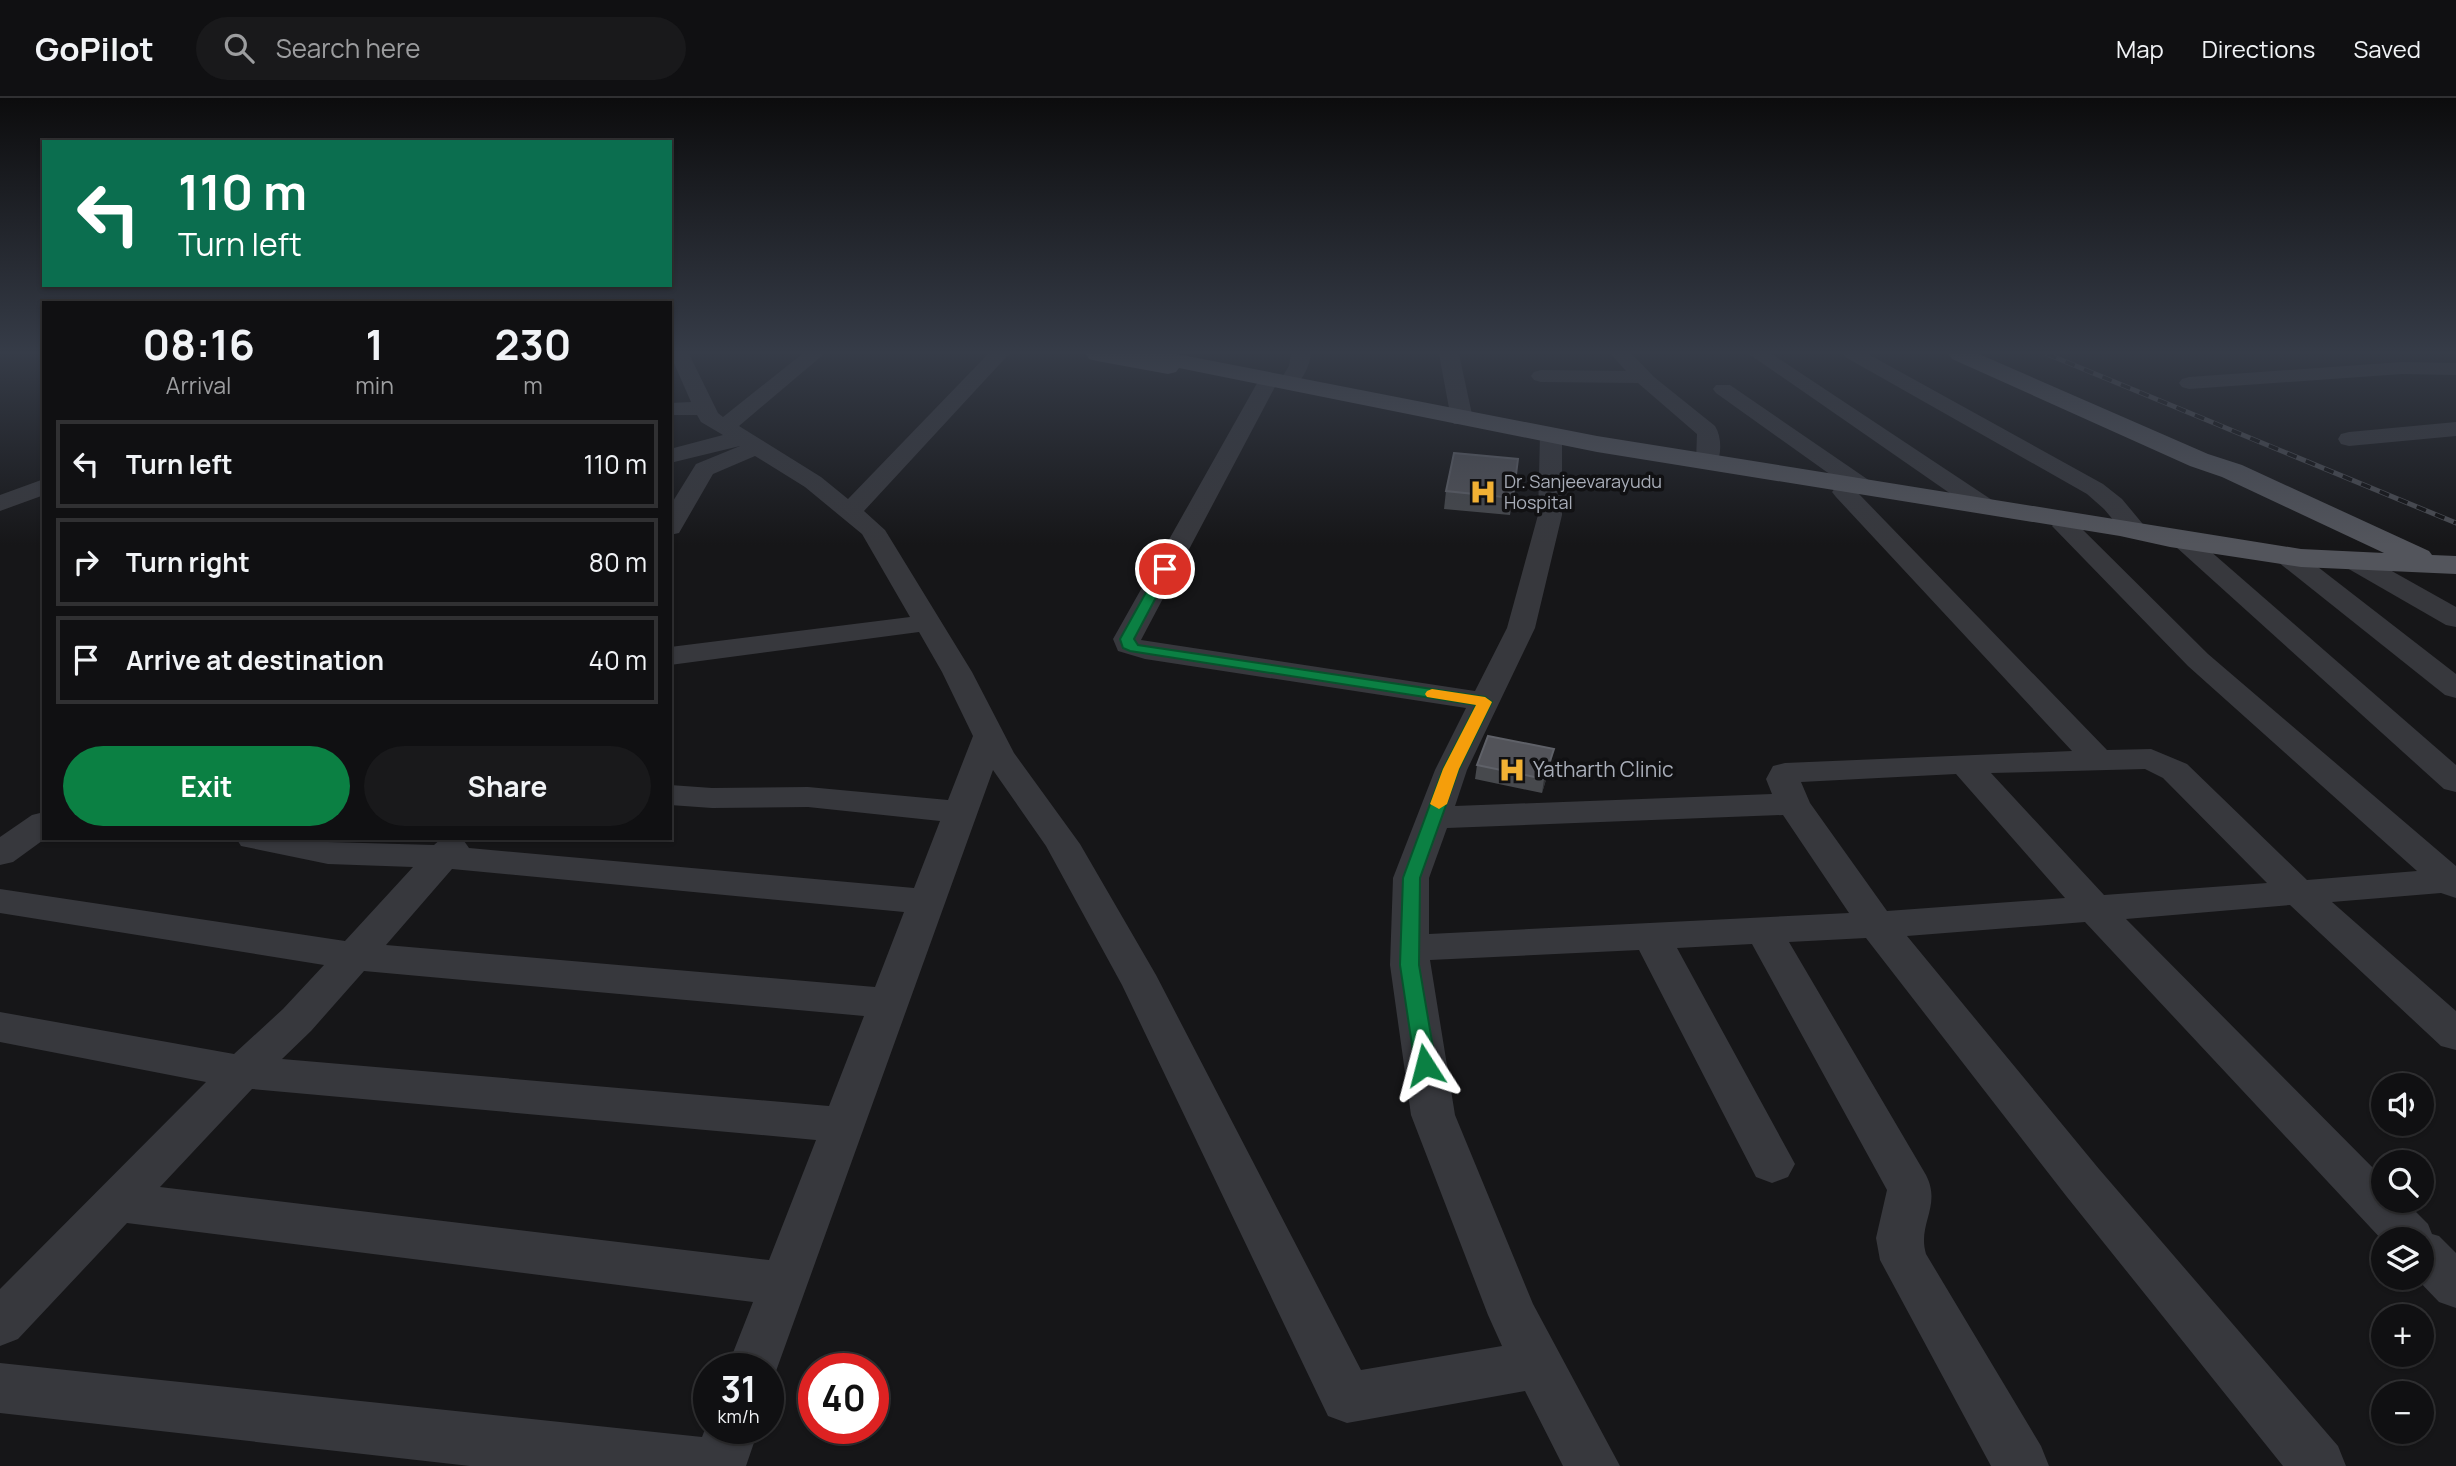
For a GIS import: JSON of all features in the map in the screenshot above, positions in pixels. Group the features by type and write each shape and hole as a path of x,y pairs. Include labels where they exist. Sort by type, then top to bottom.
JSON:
{"main road":[{"path":"1447,418 1551,439 2065,526 2177,539 2287,556 2447,566"},
{"path":"1456,418 1551,439 1707,462 1853,489 1983,505 2134,529 2177,539"},
{"path":"2104,418 2447,566"},
{"path":"2124,418 2210,456 2232,471"}],"street":[{"path":"849,512 938,418"},
{"path":"1257,418 1127,639 1128,645 1145,650 1485,702"},
{"path":"1691,418 1709,436 1707,462"},
{"path":"1760,418 1853,489 2097,759"},
{"path":"1854,418 1983,505"},
{"path":"1968,418 2095,489 2113,504 2134,529"},
{"path":"672,455 720,426"},
{"path":"720,426 813,482 872,530 957,672 998,754 1062,844 1142,985 1347,1398 1538,1364"},
{"path":"672,525 704,469 720,426"},
{"path":"2349,439 2456,429"},
{"path":"1551,439 1550,515 1521,628 1451,769 1411,878 1410,965 1433,1115 1513,1315 1592,1466"},
{"path":"0,504 42,487"},
{"path":"2065,526 2198,660 2454,882"},
{"path":"2177,539 2456,782"},
{"path":"2287,556 2456,689"},
{"path":"2356,562 2456,619"},
{"path":"672,656 927,624"},
{"path":"758,1353 989,736"},
{"path":"2318,1466 2083,1183 1877,925 1793,804 1783,779 1785,773 2140,757 2164,764 2175,771 2299,893 2456,1035"},
{"path":"1965,764 2095,909 2400,1227"},
{"path":"672,795 712,798 808,797 961,811"},
{"path":"1433,818 1793,804"},
{"path":"0,854 24,828"},
{"path":"263,840 328,853 452,848 927,902"},
{"path":"0,1323 242,1072 297,1020 452,848"},
{"path":"1410,948 1877,925 2454,882"},
{"path":"0,901 354,956 889,1003"},
{"path":"1765,931 1910,1189 1911,1200 1899,1231 1898,1245 1904,1260 2021,1466"},
{"path":"1651,936 1772,1164"},
{"path":"0,1027 242,1072 843,1125"},
{"path":"116,1202 783,1284"},
{"path":"2434,1263 2456,1286"},
{"path":"0,1388 716,1466 725,1444"}],"building":[{"path":"1454,453 1518,459 1513,498 1446,491"},
{"path":"1488,736 1554,749 1544,779 1477,765"}],"railway":[{"path":"2202,418 2456,523"}],"slow traffic":[{"path":"1432,694 1485,702 1451,769 1439,804"}],"place":[{"name":"Dr. Sanjeevarayudu Hospital","path":"1483,492"},
{"name":"Yatharth Clinic","path":"1512,770"}],"route":[{"path":"1165,569 1127,639 1128,645 1135,649 1485,702 1451,769 1411,878 1410,965 1425,1065"}]}
